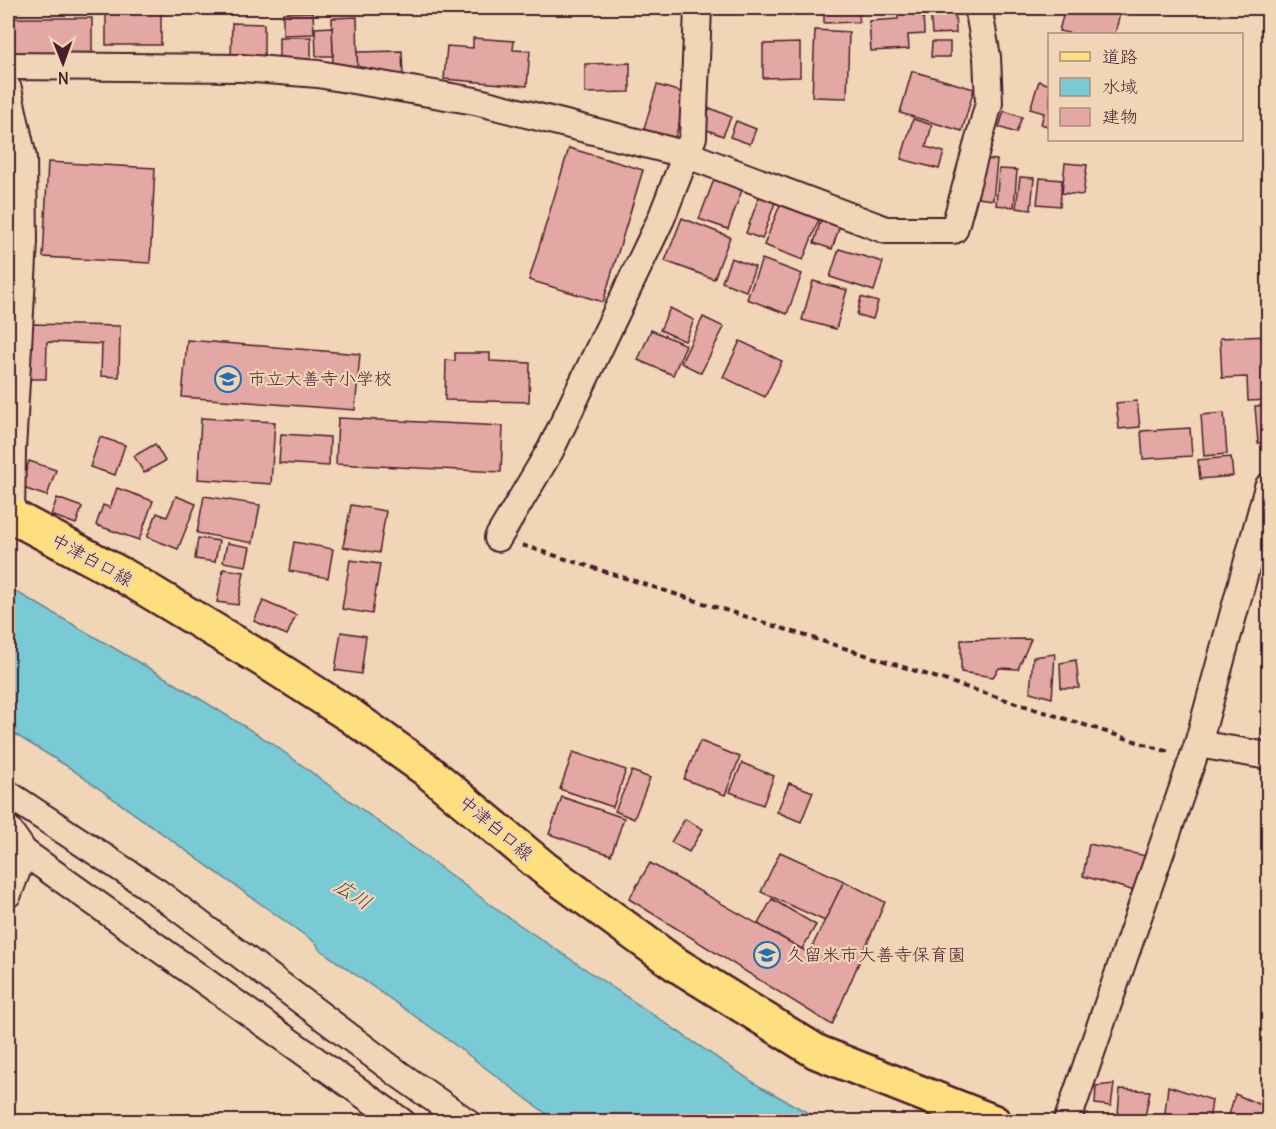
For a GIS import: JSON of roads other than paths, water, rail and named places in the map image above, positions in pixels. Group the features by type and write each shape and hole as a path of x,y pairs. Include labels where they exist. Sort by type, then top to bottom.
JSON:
{"main road":[{"name":"中津白口線","path":"9,515 126,577 351,716 424,768 544,868 674,963 818,1052 994,1122"}],"street":[{"path":"498,538 551,449 662,219 688,155 693,137 698,8"},
{"path":"8,66 243,68 318,74 475,101 688,155 886,230 954,230 989,103 987,57 979,12 983,8"},
{"path":"8,89 23,158 24,242 9,515"},
{"path":"1067,1122 1195,752 1269,487"},
{"path":"1195,752 1269,756"},
{"path":"8,794 157,892 399,1075 467,1122"},
{"path":"8,829 24,852 402,1122"},
{"path":"8,894 24,852"}],"water":[{"name":"広川","path":"8,587 171,681 273,744 502,913 759,1086 823,1121 556,1121 439,1033 319,949 317,944 70,768 8,730"}],"place":[{"name":"市立大善寺小学校","path":"228,379"},
{"name":"久留米市大善寺保育園","path":"767,955"}]}
